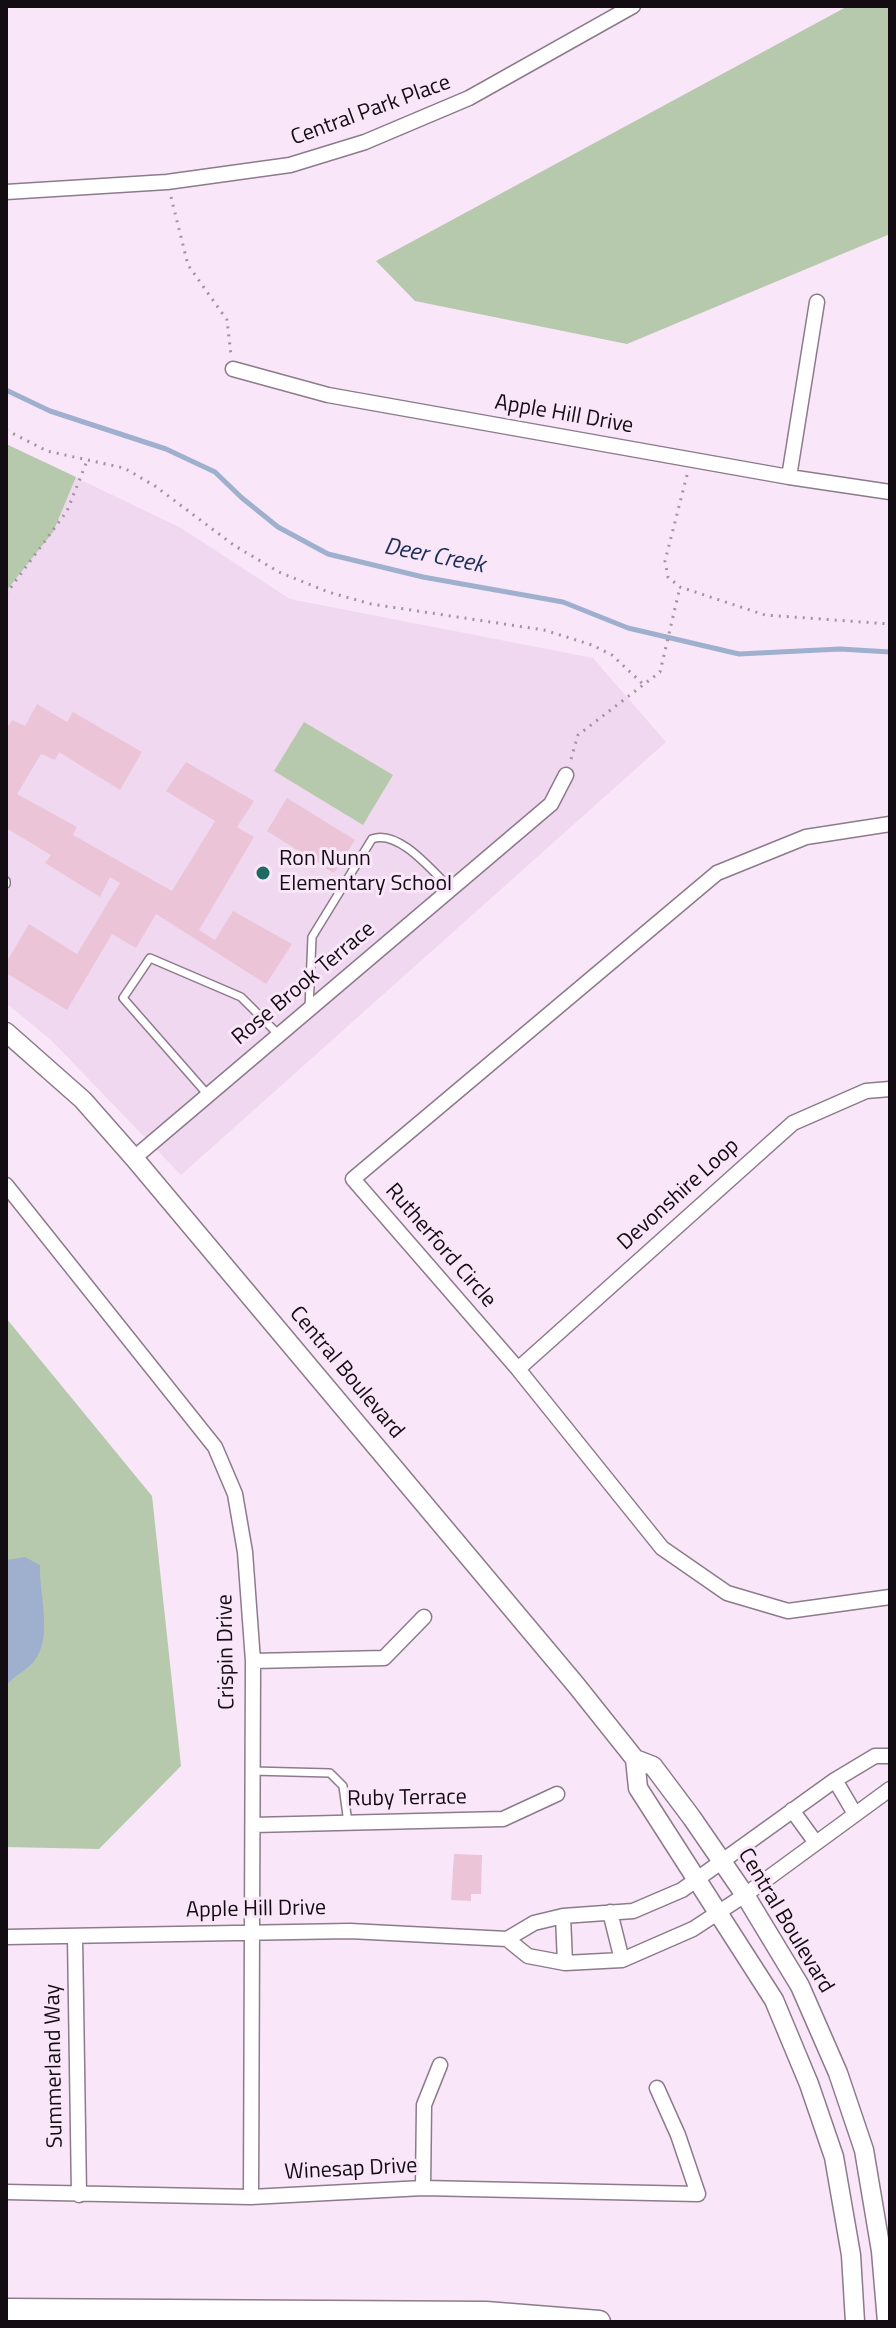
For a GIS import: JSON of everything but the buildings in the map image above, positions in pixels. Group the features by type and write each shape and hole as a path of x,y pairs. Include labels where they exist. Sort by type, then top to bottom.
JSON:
{"main road":[{"path":"6,2310 486,2313 599,2322"}],"street":[{"name":"Central Park Place","path":"6,192 167,182 290,165 365,142 469,98 633,6"},
{"path":"789,477 817,302"},
{"name":"Apple Hill Drive","path":"233,369 328,395 890,492"},
{"name":"Rose Brook Terrace","path":"134,1158 551,804 566,775"},
{"name":"Rutherford Circle","path":"890,824 806,837 717,873 353,1179 518,1369 662,1548 727,1593 788,1611 890,1597"},
{"name":"Central Boulevard","path":"6,1032 83,1100 134,1158 635,1759 653,1766 745,1895 800,1986 838,2073 864,2150 881,2251 887,2322"},
{"name":"Devonshire Loop","path":"518,1369 793,1123 866,1091 890,1089"},
{"name":"Crispin Drive","path":"6,1185 215,1447 235,1494 245,1552 253,1661 251,2197"},
{"path":"253,1661 384,1658 424,1617"},
{"name":"Apple Hill Drive","path":"6,1937 350,1931 507,1939 534,1923 563,1916 633,1911 682,1890 835,1780 875,1756 890,1756"},
{"name":"Central Boulevard","path":"635,1759 638,1788 774,2000 809,2084 834,2157 851,2255 855,2322"},
{"path":"835,1780 855,1814"},
{"name":"Apple Hill Drive","path":"507,1939 528,1956 565,1963 622,1960 693,1929 745,1895 890,1789"},
{"name":"Ruby Terrace","path":"253,1825 503,1819 557,1794"},
{"path":"792,1810 816,1843"},
{"path":"610,1912 622,1960"},
{"path":"563,1916 565,1963"},
{"name":"Summerland Way","path":"75,1937 79,2195"},
{"path":"423,2188 424,2105 440,2065"},
{"name":"Winesap Drive","path":"6,2192 251,2197 423,2188 698,2194 678,2135 657,2088"}],"lane":[{"path":"308,1010 312,937 372,839 389,837 400,842 451,889"},
{"path":"208,1095 123,998 150,958 241,997 279,1035"},
{"path":"252,1771 330,1773 343,1786 348,1823"}],"path":[{"path":"167,182 188,265 227,320 233,369"},
{"path":"6,430 47,451 124,468 155,486 235,546 279,572 328,592 371,604 544,630 612,655 644,685"},
{"path":"691,460 665,561 668,577 680,587 765,615 890,624"},
{"path":"6,594 67,511 87,461"},
{"path":"566,775 578,735 660,672 680,587"}],"shaded area":[{"name":"Ron Nunn Elementary School","path":"6,444 181,528 290,599 593,658 666,742 181,1175 51,1040 6,1003"}],"green space":[{"path":"848,6 890,6 890,234 627,344 415,301 376,261"},
{"path":"6,444 76,477 53,532 6,591"},
{"path":"304,722 393,775 363,825 274,771"},
{"path":"6,1318 152,1496 181,1766 99,1849 6,1847"}],"water":[{"path":"25,1557 40,1565 43,1639 35,1660 6,1686 6,1560"}],"waterway":[{"name":"Deer Creek","path":"6,390 50,411 166,449 215,472 278,527 328,554 423,577 563,602 628,628 739,654 840,649 890,652"}],"place":[{"name":"Ron Nunn Elementary School","path":"263,873"}]}
